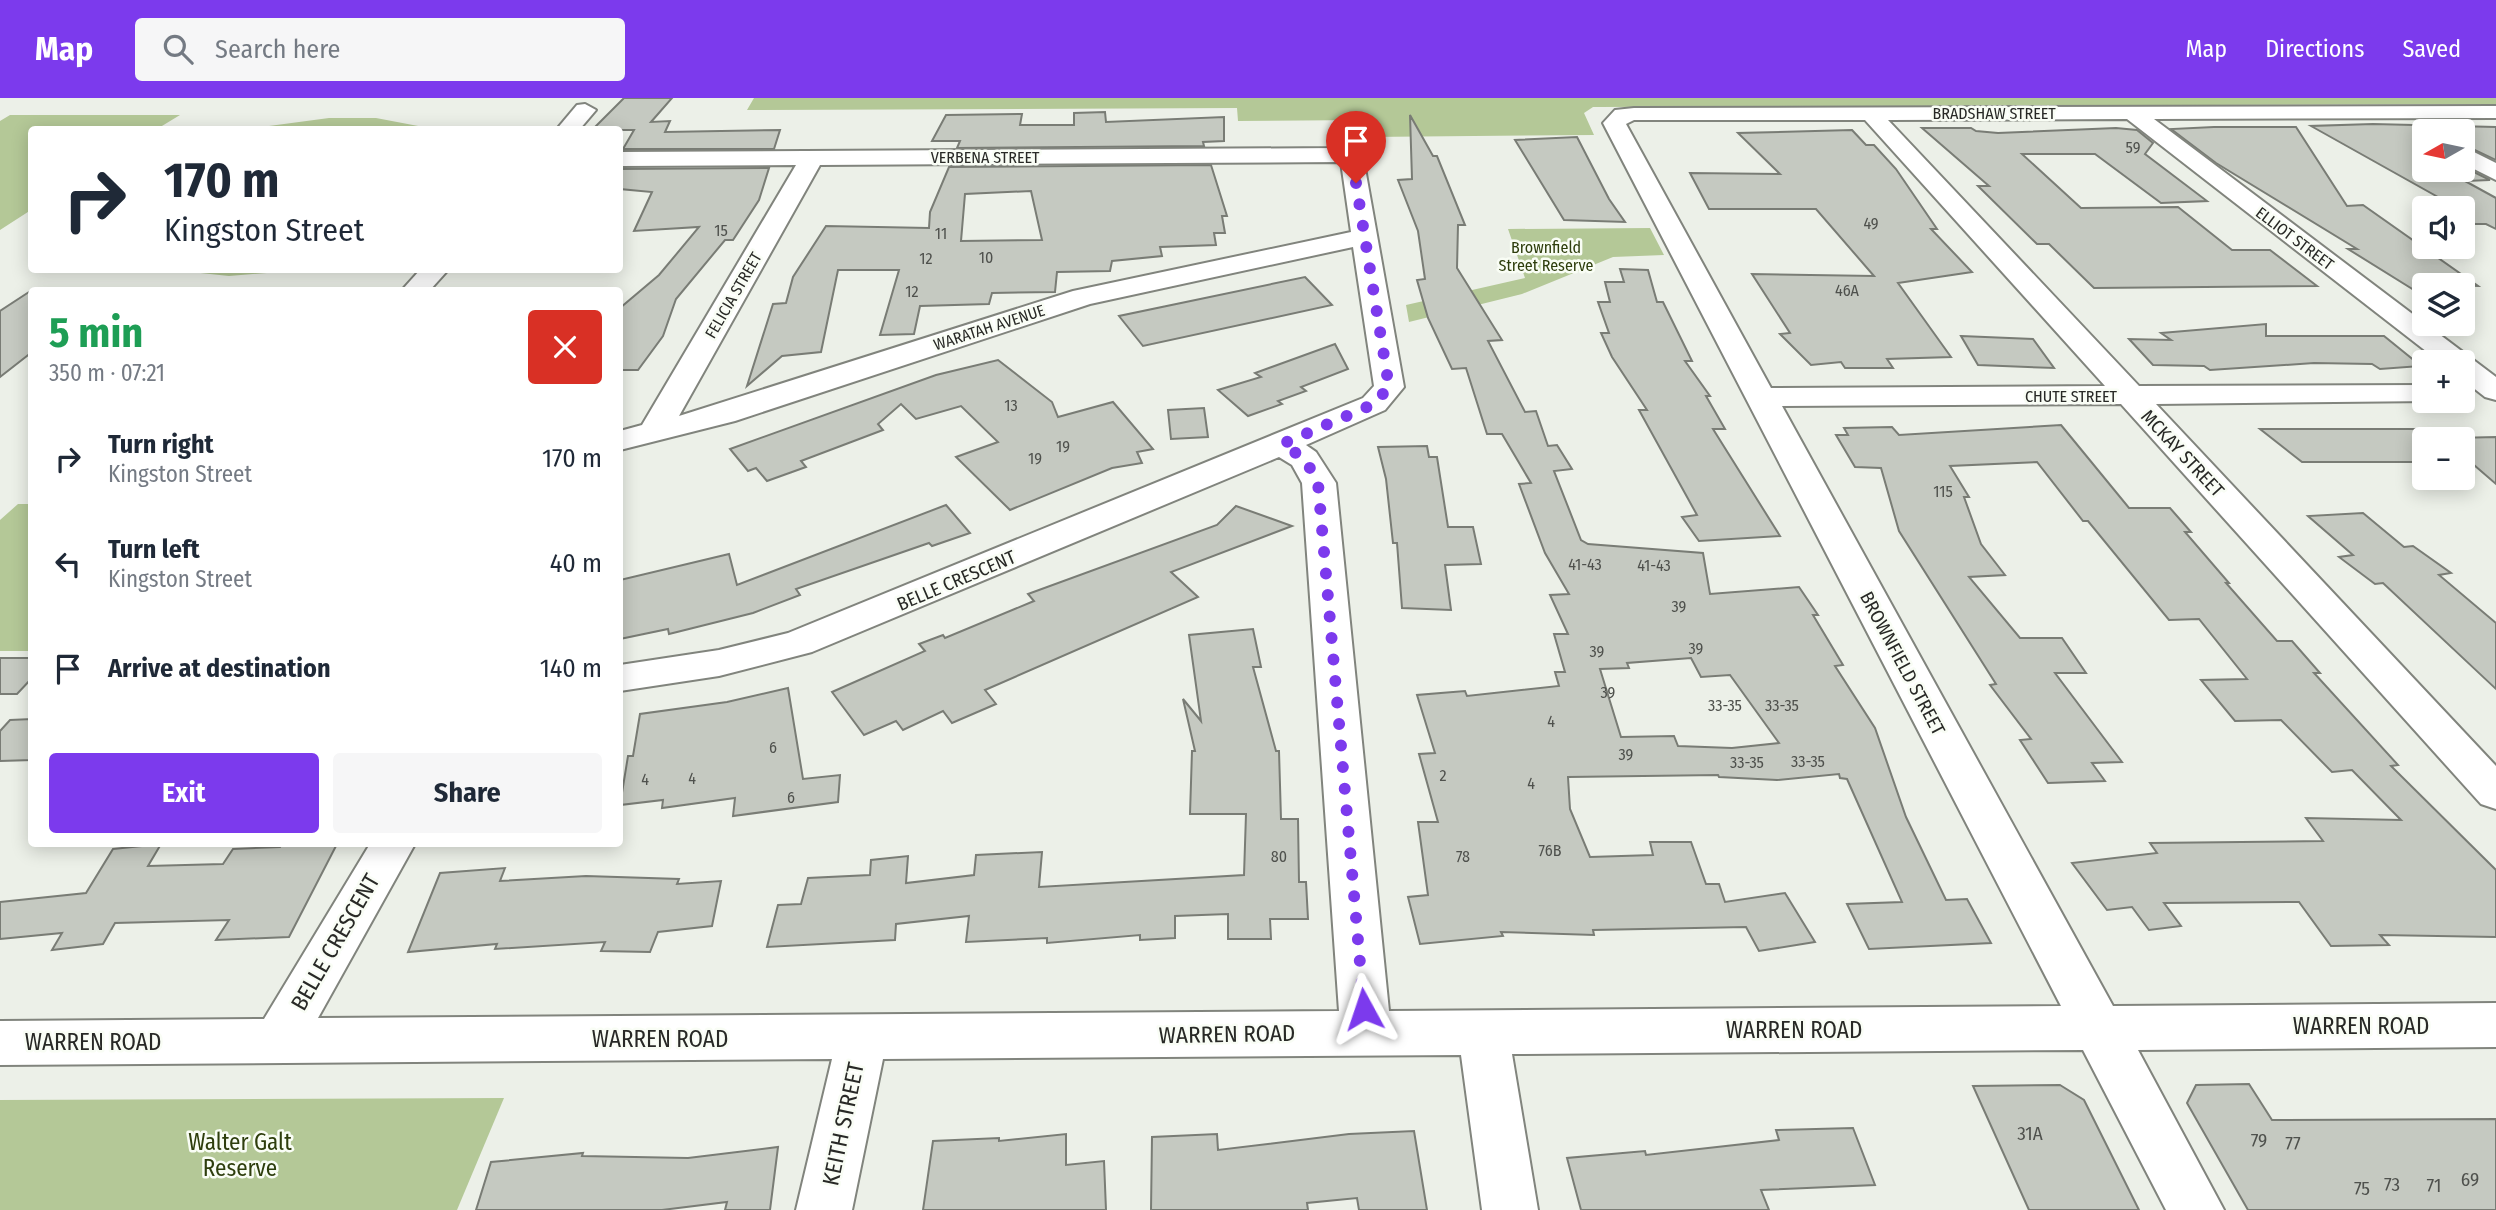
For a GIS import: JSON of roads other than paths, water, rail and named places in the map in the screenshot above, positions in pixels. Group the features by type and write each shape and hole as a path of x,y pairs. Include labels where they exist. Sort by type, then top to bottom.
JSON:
{"street":[{"path":"571,126 585,110"},
{"path":"2393,112 2412,123"},
{"name":"BRADSHAW STREET","path":"1618,117 1634,114 2496,112"},
{"name":"ELLIOT STREET","path":"2132,113 2442,350"},
{"name":"MCKAY STREET","path":"1871,114 2496,793"},
{"name":"BROWNFIELD STREET","path":"1618,117 1614,127 2196,1210"},
{"name":"VERBENA STREET","path":"623,159 812,158 1348,139 1365,237"},
{"name":"FELICIA STREET","path":"654,432 812,158"},
{"path":"2475,161 2496,173"},
{"name":"WARATAH AVENUE","path":"623,439 724,414 1083,297 1365,237"},
{"name":"BELLE CRESCENT","path":"623,678 719,663 799,643 1374,404 1389,387 1365,237"},
{"path":"418,287 432,273"},
{"path":"2475,376 2496,393"},
{"path":"2475,394 2496,393"},
{"name":"CHUTE STREET","path":"1760,397 2412,394"},
{"path":"1282,444 1305,459 1318,483 1366,1032"},
{"name":"BELLE CRESCENT","path":"278,1041 391,847"},
{"name":"WARREN ROAD","path":"0,1043 2496,1025"},
{"path":"1483,1031 1510,1210"},
{"name":"KEITH STREET","path":"824,1210 862,1038"}],"park label":[{"name":"Brownfield Street Reserve","path":"1546,256"},
{"name":"Walter Galt Reserve","path":"240,1155"}]}
